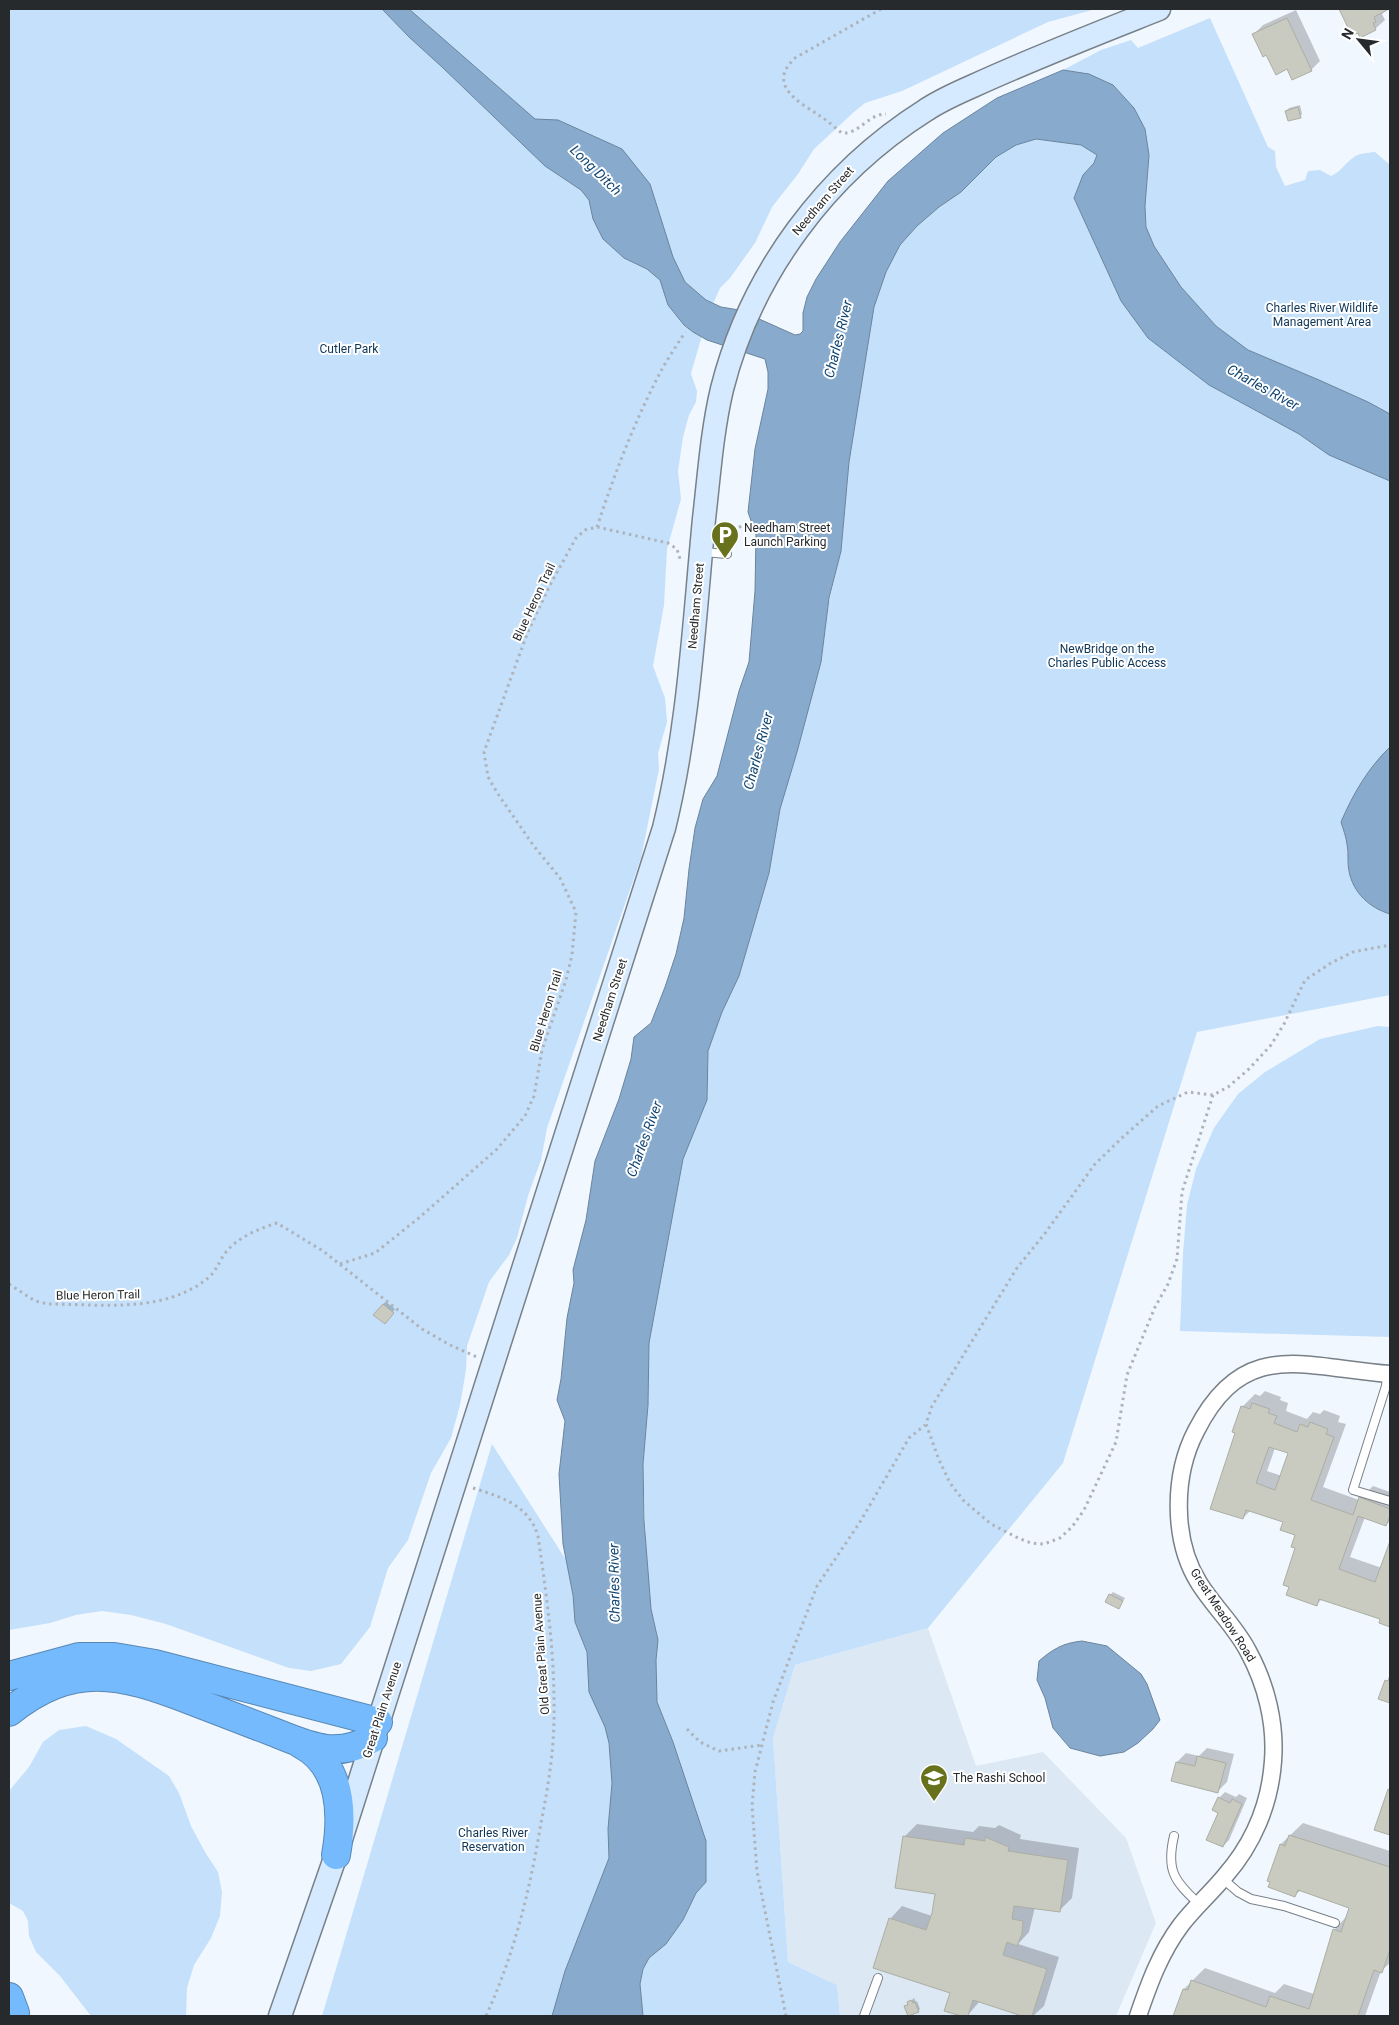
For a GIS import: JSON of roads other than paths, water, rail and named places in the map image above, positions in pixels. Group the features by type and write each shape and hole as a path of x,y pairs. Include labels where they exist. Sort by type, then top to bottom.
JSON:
{"highway":[{"path":"9,1676 79,1657 126,1658 155,1664 375,1730"},
{"path":"9,1712 30,1696 60,1683 92,1677 118,1677 157,1688 298,1742 324,1750 335,1751 355,1747 375,1730"},
{"path":"298,1742 307,1747 324,1762 334,1780 338,1803 339,1828 336,1856"}],"main road":[{"name":"Needham Street","path":"482,1402 664,828 674,789 684,732 712,445 727,369 744,323 755,300 784,247 815,206 859,161 900,128 940,102 998,74 1159,9"},
{"name":"Great Plain Avenue","path":"280,2016 336,1856 482,1402"}],"street":[{"name":"Great Meadow Road","path":"1138,2016 1160,1959 1182,1924 1198,1904 1223,1879 1248,1844 1265,1804 1274,1760 1273,1732 1265,1692 1249,1652 1198,1580 1188,1558 1181,1530 1180,1498 1183,1465 1188,1450 1201,1421 1218,1395 1237,1378 1256,1369 1276,1364 1297,1363 1389,1374"}],"lane":[{"path":"701,552 727,554"},
{"path":"1389,1374 1353,1490 1390,1501"},
{"path":"1174,1836 1170,1857 1172,1873 1180,1886 1198,1904"},
{"path":"1223,1879 1238,1892 1251,1899 1284,1906 1335,1924"},
{"path":"864,2016 878,1978"}],"water":[{"path":"382,9 409,9 535,119 558,120 622,149 650,184 673,257 685,282 706,300 721,307 739,310 795,335 803,331 803,313 807,297 816,279 840,242 888,181 943,133 997,98 1063,70 1089,74 1113,85 1134,108 1145,129 1149,155 1145,206 1146,227 1154,246 1181,287 1216,326 1248,350 1368,402 1390,414 1390,481 1329,455 1299,434 1209,385 1148,338 1121,301 1074,198 1083,175 1094,163 1097,155 1081,145 1036,139 1016,145 996,157 961,192 939,207 917,226 900,245 886,272 874,307 849,462 841,551 829,598 821,662 780,809 769,873 739,976 722,1012 708,1051 707,1100 683,1159 649,1343 648,1405 643,1464 644,1520 651,1609 658,1640 656,1660 657,1702 673,1742 706,1841 706,1882 696,1893 683,1920 666,1944 649,1958 643,1969 640,1984 643,2016 552,2016 565,1971 609,1858 608,1829 612,1783 609,1743 605,1727 589,1692 587,1652 575,1622 573,1595 563,1544 559,1474 565,1421 557,1400 567,1318 574,1283 573,1270 586,1220 595,1161 619,1099 631,1059 634,1037 651,1023 676,954 684,918 695,828 703,799 717,776 739,691 749,662 755,591 756,535 748,512 755,449 768,389 768,372 765,359 707,340 684,325 668,305 660,280 647,269 624,258 603,239 593,219 589,200 581,190 545,166"},
{"path":"1390,747 1390,914 1369,904 1354,886 1349,871 1348,847 1341,822 1362,782"},
{"path":"1082,1641 1107,1646 1141,1674 1147,1684 1160,1720 1138,1743 1124,1752 1100,1756 1070,1748 1053,1728 1045,1698 1037,1680 1039,1661 1059,1647"}],"place":[{"name":"Needham Street Launch Parking","path":"725,559"},
{"name":"The Rashi School","path":"934,1802"}],"water label":[{"name":"Long Ditch","path":"596,170"},
{"name":"Charles River","path":"838,339"},
{"name":"Charles River","path":"1263,387"},
{"name":"Charles River","path":"758,751"},
{"name":"Charles River","path":"644,1139"},
{"name":"Charles River","path":"614,1583"}],"park label":[{"name":"Charles River Wildlife Management Area","path":"1322,315"},
{"name":"Cutler Park","path":"349,349"},
{"name":"NewBridge on the Charles Public Access","path":"1107,656"},
{"name":"Charles River Reservation","path":"493,1840"}]}
